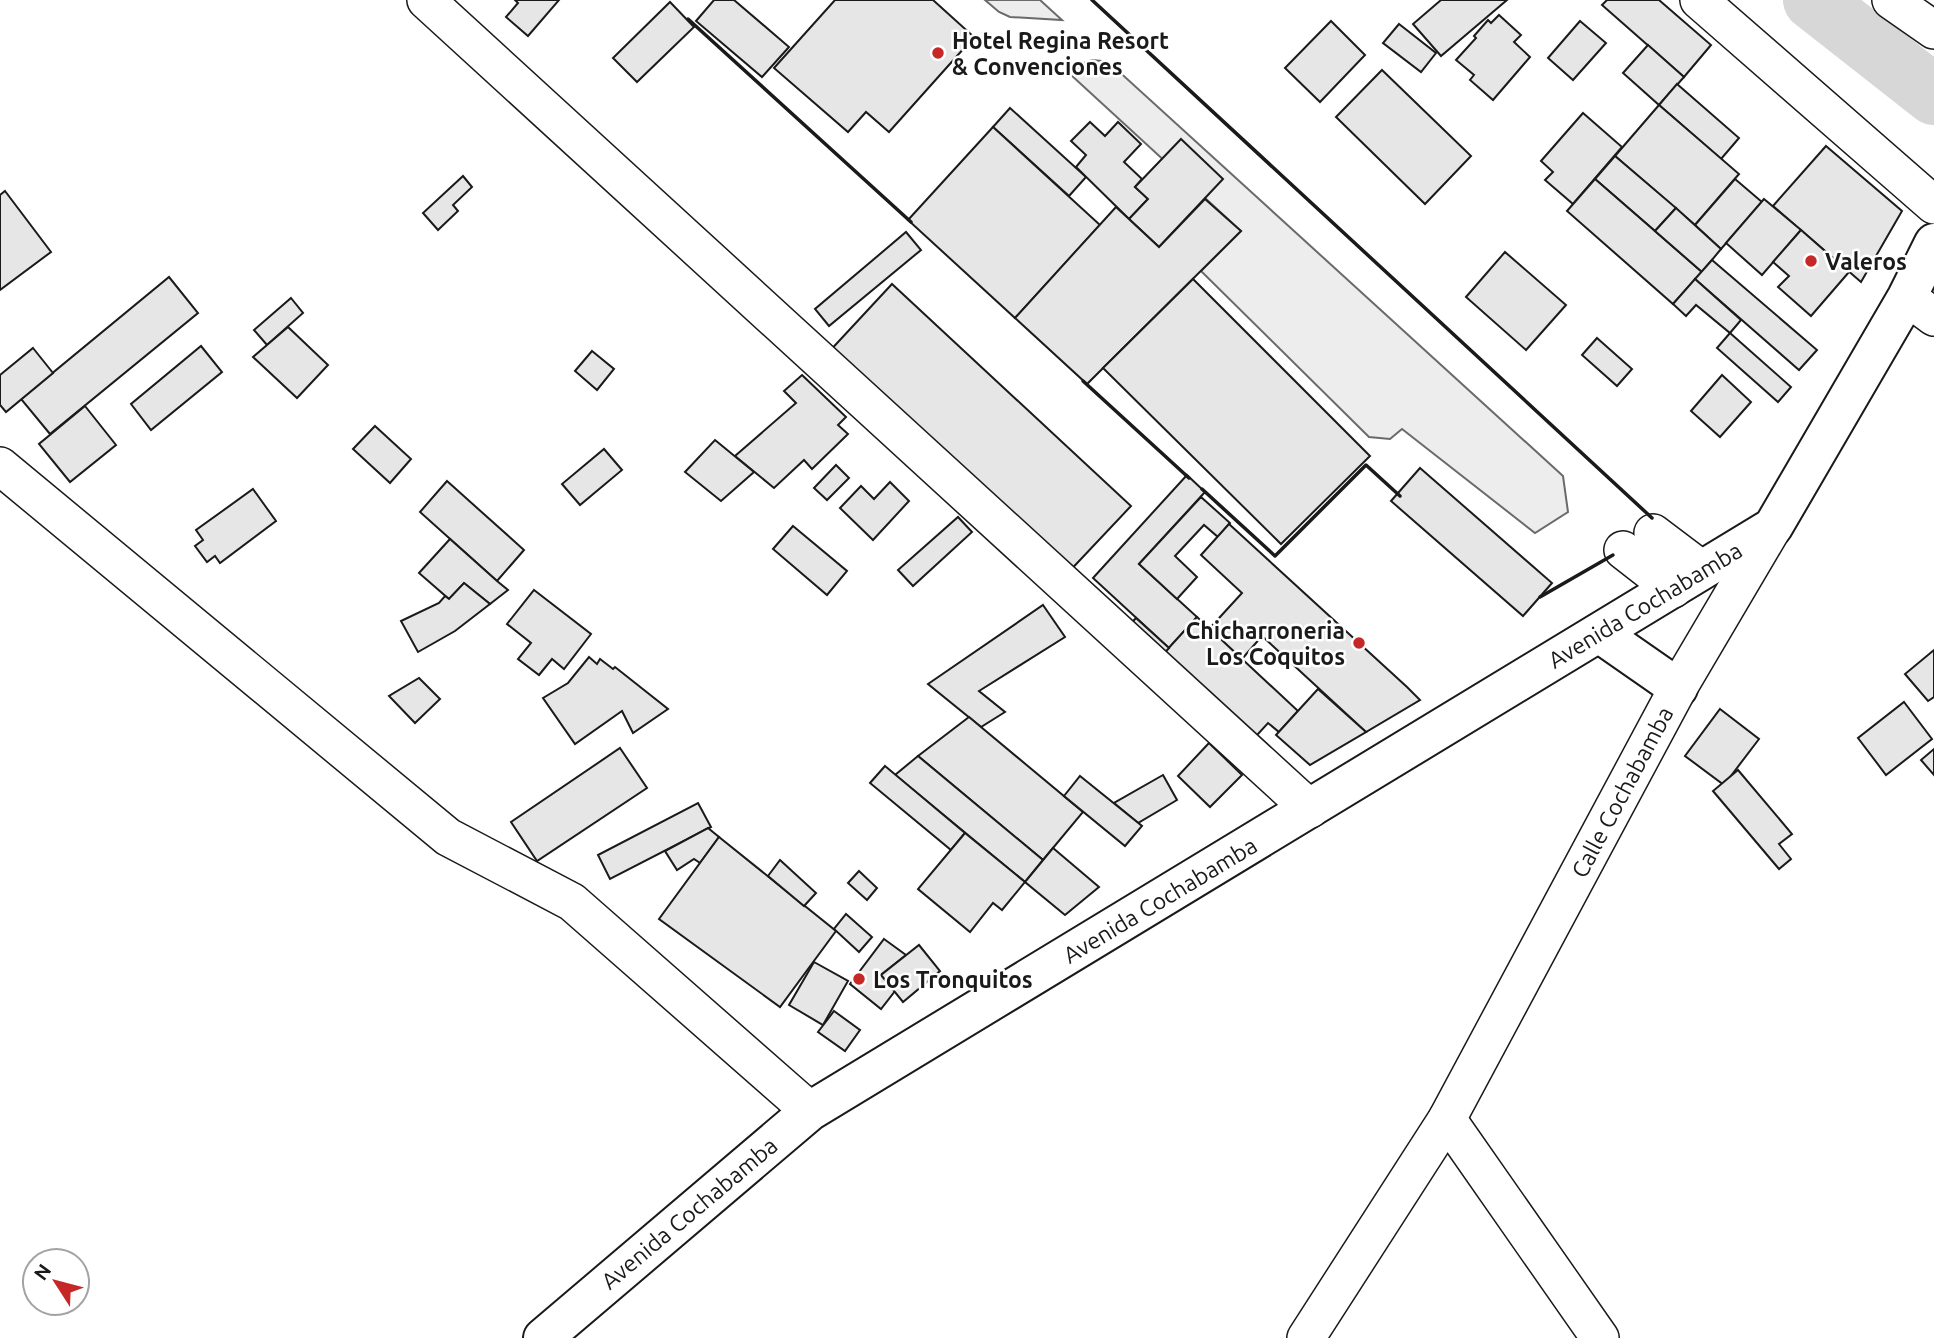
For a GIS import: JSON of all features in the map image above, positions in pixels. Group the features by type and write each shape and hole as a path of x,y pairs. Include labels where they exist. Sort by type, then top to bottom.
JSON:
{"main road":[{"name":"Calle Cochabamba","path":"1773,527 1920,307 1934,243"},
{"name":"Avenida Cochabamba","path":"543,1338 810,1111 1773,527"},
{"path":"1599,633 1678,688"}],"street":[{"path":"426,0 1310,809"},
{"path":"1699,0 1934,205"},
{"path":"1891,0 1934,30"},
{"path":"0,466 448,837 572,902 810,1111"},
{"name":"Calle Cochabamba","path":"1306,1338 1447,1119 1678,688 1773,527"},
{"path":"1638,541 1688,579"},
{"path":"1447,1119 1600,1338"}],"shaded area":[{"path":"985,0 1040,0 1062,20 1010,17"},
{"path":"1092,60 1114,67 1563,476 1568,512 1535,533 1402,429 1390,439 1369,437 1201,271 1241,231 1071,75 1083,63"}],"building":[{"path":"515,0 559,0 528,36 506,17 518,3"},
{"path":"714,0 734,0 789,47 762,77 696,21"},
{"path":"835,0 933,0 974,37 889,132 866,112 848,132 774,68"},
{"path":"1441,0 1507,0 1441,56 1413,24"},
{"path":"1607,0 1659,0 1711,45 1684,77 1602,5"},
{"path":"670,2 694,27 637,82 613,58"},
{"path":"1499,15 1521,35 1514,42 1530,57 1493,100 1470,80 1474,75 1456,60 1488,20 1491,23"},
{"path":"1331,21 1365,55 1320,102 1285,68"},
{"path":"1580,21 1606,43 1573,80 1548,58"},
{"path":"1399,24 1436,53 1421,72 1383,43"},
{"path":"1648,45 1684,77 1659,105 1623,73"},
{"path":"1382,70 1471,156 1425,204 1336,117"},
{"path":"1677,84 1739,138 1721,159 1659,105"},
{"path":"1659,105 1739,174 1695,225 1615,156"},
{"path":"1010,108 1086,177 1069,196 993,127"},
{"path":"1583,113 1622,147 1573,204 1545,180 1553,172 1541,161"},
{"path":"1090,122 1105,136 1118,122 1141,144 1124,162 1142,179 1135,187 1148,199 1129,219 1076,167 1086,155 1071,141"},
{"path":"993,127 1100,225 1015,318 908,220"},
{"path":"1181,139 1223,179 1159,247 1129,219 1148,199 1135,187"},
{"path":"1826,146 1902,211 1861,282 1773,206"},
{"path":"1615,156 1676,208 1655,231 1595,179"},
{"path":"463,176 472,187 453,205 458,211 438,230 423,213"},
{"path":"1595,179 1702,272 1673,304 1567,211"},
{"path":"1735,179 1762,202 1721,249 1695,225"},
{"path":"5,191 51,252 0,290 0,195"},
{"path":"1205,199 1241,231 1087,384 1015,318 1116,207 1159,247"},
{"path":"1764,199 1801,230 1762,275 1726,243"},
{"path":"1676,208 1721,249 1702,272 1655,231"},
{"path":"1801,230 1849,272 1811,316 1778,287 1789,276 1773,262"},
{"path":"906,232 921,250 829,326 815,309"},
{"path":"1505,252 1566,305 1526,350 1466,297"},
{"path":"1712,260 1817,350 1799,370 1695,279"},
{"path":"169,277 198,313 50,434 21,399"},
{"path":"1193,279 1370,456 1281,544 1103,368"},
{"path":"1695,279 1741,320 1730,333 1696,305 1686,316 1673,304"},
{"path":"892,284 1131,506 1064,577 826,355"},
{"path":"291,298 303,313 267,345 254,330"},
{"path":"288,327 328,365 297,398 253,357"},
{"path":"1730,333 1791,387 1778,402 1717,348"},
{"path":"1597,338 1632,369 1617,386 1582,355"},
{"path":"201,346 222,372 151,430 131,404"},
{"path":"33,348 53,373 6,412 0,405 0,375"},
{"path":"592,351 614,369 597,390 575,371"},
{"path":"802,375 846,417 838,425 848,434 812,469 804,460 774,488 735,456 796,403 784,391"},
{"path":"1722,375 1751,402 1720,437 1691,411"},
{"path":"85,406 116,445 70,482 39,444"},
{"path":"375,426 411,459 390,483 353,449"},
{"path":"715,440 754,472 721,501 685,472"},
{"path":"604,449 622,470 580,505 562,484"},
{"path":"836,465 849,478 827,500 814,488"},
{"path":"1420,468 1552,583 1523,616 1391,501"},
{"path":"1187,475 1205,492 1139,564 1197,617 1169,648 1093,578"},
{"path":"447,481 524,550 497,581 420,512"},
{"path":"890,482 909,501 873,540 840,508 861,486 874,499"},
{"path":"253,489 276,521 220,563 215,556 207,562 195,546 203,540 196,530"},
{"path":"1201,497 1230,523 1218,537 1204,525 1175,556 1197,577 1177,599 1139,564"},
{"path":"958,517 972,532 913,586 898,570"},
{"path":"1229,524 1420,700 1366,732 1262,636 1242,659 1209,629 1242,593 1201,555"},
{"path":"793,526 847,571 827,595 773,549"},
{"path":"450,539 508,590 490,604 464,583 449,599 419,573"},
{"path":"464,583 490,604 455,631 418,652 401,621 439,603 445,596 449,599"},
{"path":"534,590 591,634 564,669 552,659 539,675 518,659 531,643 507,624"},
{"path":"1043,605 1065,637 979,691 1005,712 981,727 928,684"},
{"path":"1197,617 1298,711 1279,732 1268,723 1246,747 1155,663"},
{"path":"1136,618 1169,648 1155,663 1122,633"},
{"path":"1934,650 1934,697 1928,701 1905,674"},
{"path":"589,657 597,664 600,659 613,669 615,667 668,709 633,733 622,711 575,744 543,698 568,683"},
{"path":"419,678 440,699 415,723 389,696"},
{"path":"1318,689 1366,732 1310,765 1276,735"},
{"path":"1904,702 1932,739 1886,775 1858,738"},
{"path":"1720,709 1759,739 1724,785 1685,756"},
{"path":"969,717 1083,812 1043,860 918,756"},
{"path":"1209,743 1242,775 1210,807 1178,776"},
{"path":"620,748 647,788 537,861 511,822"},
{"path":"1934,749 1934,775 1921,760"},
{"path":"918,756 1043,860 1025,882 895,775"},
{"path":"885,766 965,833 951,850 870,783"},
{"path":"1738,770 1792,834 1779,844 1791,859 1779,869 1713,791"},
{"path":"1163,775 1177,800 1138,823 1114,803"},
{"path":"1080,776 1142,826 1125,846 1064,796"},
{"path":"698,803 711,827 610,879 598,855"},
{"path":"708,828 719,837 700,863 694,859 677,870 665,851"},
{"path":"965,833 1025,882 1002,910 993,903 970,932 918,889"},
{"path":"719,837 836,931 780,1007 659,919"},
{"path":"1053,848 1099,887 1065,915 1025,882"},
{"path":"780,860 816,893 804,906 768,876"},
{"path":"859,871 877,888 867,900 848,883"},
{"path":"846,914 872,937 859,952 834,929"},
{"path":"884,939 906,955 881,975 895,991 881,1009 850,984"},
{"path":"919,945 940,971 903,1002 881,975"},
{"path":"814,962 848,981 823,1025 789,1005"},
{"path":"834,1011 860,1030 845,1051 818,1032"}],"waterway":[{"path":"1813,0 1934,95"}],"wall":[{"path":"1092,0 1652,518"},
{"path":"688,19 911,222"},
{"path":"1083,381 1189,478"},
{"path":"1202,489 1275,556 1366,465 1400,496"},
{"path":"1540,597 1613,555"}],"place":[{"name":"Hotel Regina Resort & Convenciones","path":"938,53"},
{"name":"Valeros","path":"1811,261"},
{"name":"Chicharroneria Los Coquitos","path":"1359,643"},
{"name":"Los Tronquitos","path":"859,979"}]}
